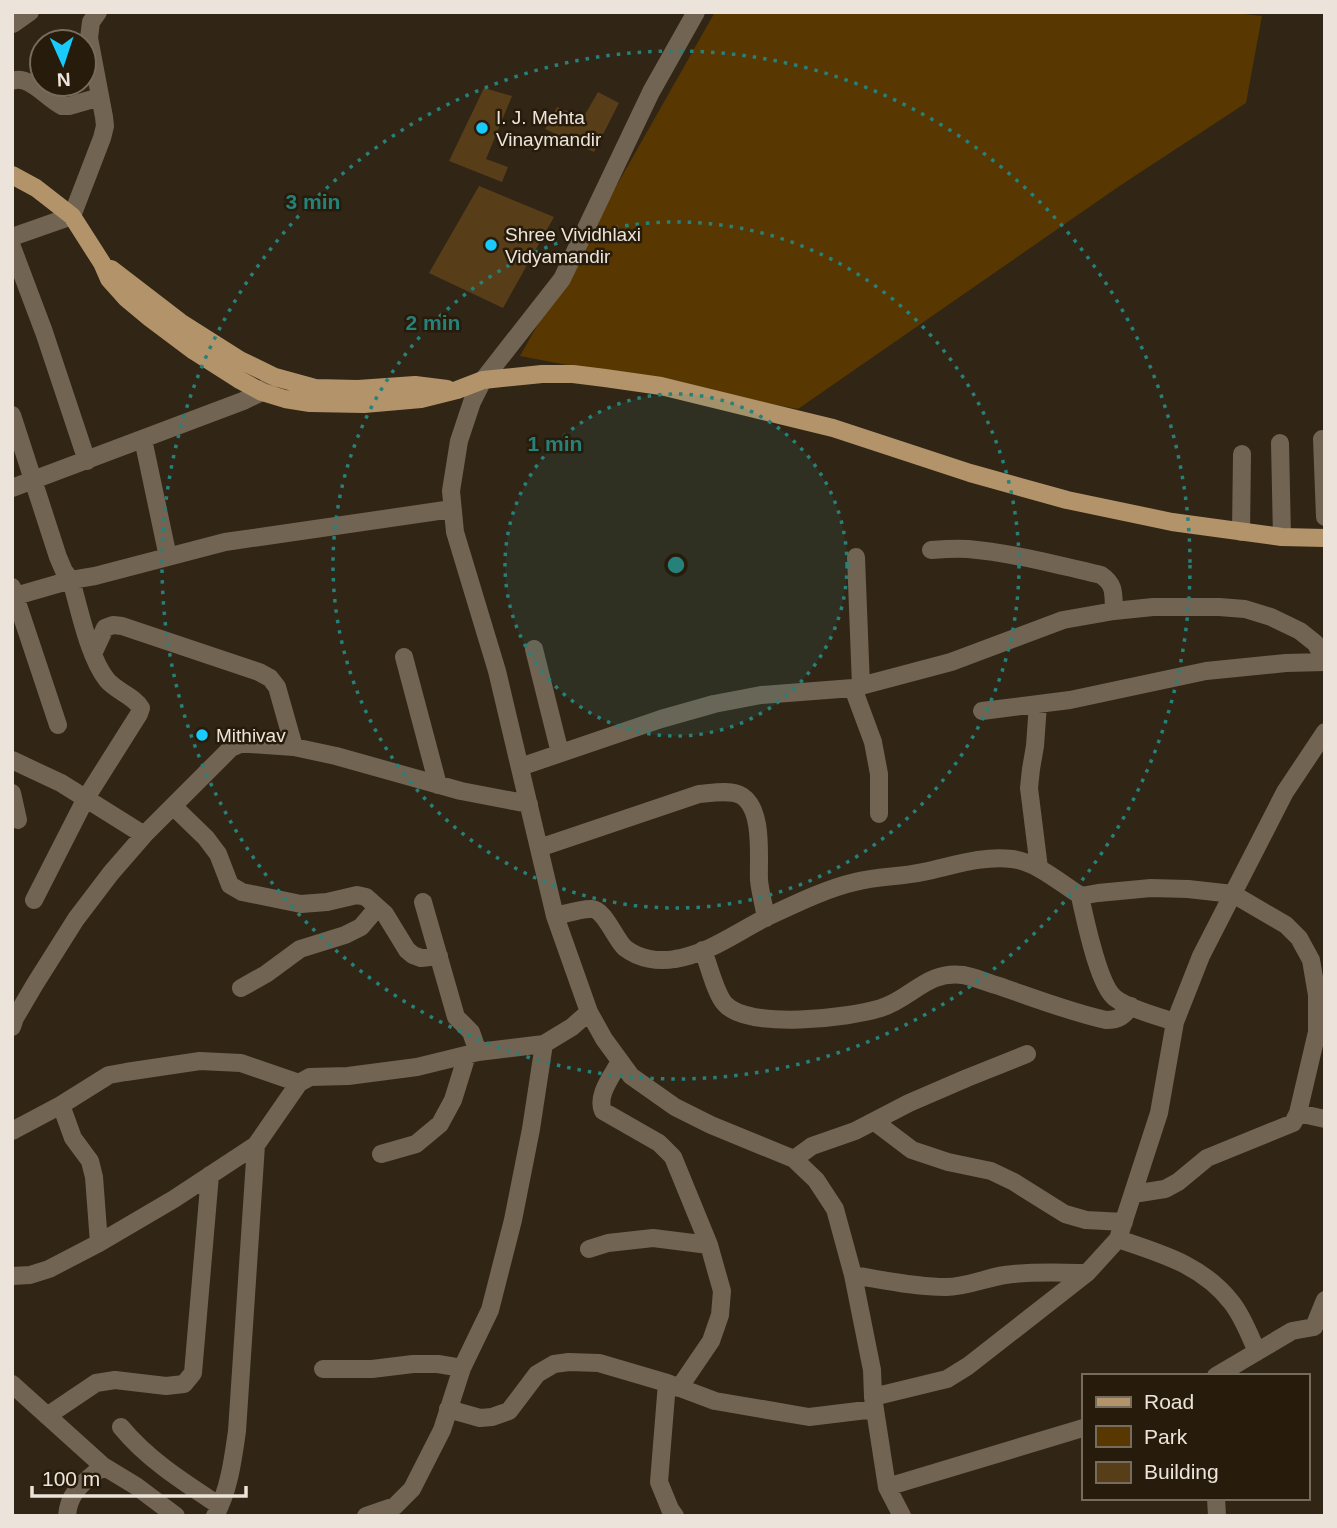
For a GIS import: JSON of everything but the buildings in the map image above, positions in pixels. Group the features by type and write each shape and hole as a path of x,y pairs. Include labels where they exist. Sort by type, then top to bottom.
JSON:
{"main road":[{"path":"12,175 36,188 72,216 109,279 126,298 194,351 262,392 310,403 363,404 421,399 483,380 542,374 573,374 661,386 833,428 970,473 1067,500 1172,522 1282,537 1325,538"},
{"path":"102,263 180,322 240,360 275,377 315,388 358,389 415,385 457,390"}],"street":[{"path":"13,24 30,12"},
{"path":"696,12 651,92 562,279 483,380 472,402 459,441 451,491 455,532 496,671 555,916 589,1012 604,1039 631,1076 675,1107 711,1125 794,1158 817,1180 835,1209 853,1275 872,1370 874,1403 887,1487 902,1516"},
{"path":"12,237 72,216 102,138 105,126 89,38 91,22 96,14"},
{"path":"12,81 25,80 62,106 100,97"},
{"path":"12,247 87,461"},
{"path":"12,488 243,401 262,392 275,377"},
{"path":"12,415 58,558 71,580 93,654 107,680 141,708 86,798 34,900"},
{"path":"143,439 168,557"},
{"path":"1322,439 1325,517"},
{"path":"1280,443 1282,537"},
{"path":"1241,454 1241,532"},
{"path":"58,725 13,593 95,576 225,542 452,509"},
{"path":"930,550 966,548 987,551 1101,575 1110,581 1114,611"},
{"path":"856,557 857,687 879,774 880,814"},
{"path":"520,767 714,704 761,695 857,687 951,662 1063,621 1114,611 1153,607 1245,609 1271,617 1300,631 1315,643 1325,660 1206,671 1070,700 982,711"},
{"path":"93,654 105,628 113,625 259,672 270,678 277,687 294,747"},
{"path":"534,649 560,753"},
{"path":"404,657 438,785"},
{"path":"1038,704 1029,788 1039,868"},
{"path":"448,1409 480,1418 509,1411 537,1374 554,1364 569,1362 599,1363 715,1401 809,1417 874,1403 947,1379 968,1366 1087,1273 1121,1231 1159,1113 1175,1022 1201,956 1285,792 1325,732"},
{"path":"12,1027 35,984 76,919 111,873 144,835 231,748 240,744 294,747 438,785 528,804"},
{"path":"12,760 61,783 144,835"},
{"path":"539,848 699,794 724,792 742,796 750,804 757,823 760,848 759,881 766,918"},
{"path":"12,793 18,820"},
{"path":"174,807 206,838 218,854 230,885 242,892 301,904 358,895 366,897 385,914 407,950 413,955 421,958 439,956"},
{"path":"555,916 591,908 599,911 624,947 640,957 662,960 676,959 703,950 814,896 856,881 913,875 992,858 1014,859 1039,868 1081,896 1151,888 1233,894 1286,925 1299,938 1311,960 1317,995 1317,1032 1298,1113 1293,1123 1207,1158 1178,1182 1165,1188 1133,1195"},
{"path":"1081,896 1104,986 1116,1000 1175,1022"},
{"path":"381,1154 416,1144 440,1124 473,1053 471,1032 456,1017 423,902"},
{"path":"241,988 266,974 300,949 361,927 377,908"},
{"path":"703,950 722,1001 729,1009 753,1017 781,1020 822,1019 882,1008 907,995 924,982 937,977 963,975 1106,1020 1116,1020 1124,1016 1131,1006"},
{"path":"12,1276 30,1275 49,1269 99,1243 256,1145 299,1083 310,1077 348,1076 417,1067 473,1053 544,1044 572,1027 589,1012"},
{"path":"366,1516 395,1506 412,1489 442,1430 462,1368 490,1310 513,1220 544,1044"},
{"path":"794,1158 812,1146 875,1122 909,1103 1027,1054"},
{"path":"12,1131 109,1075 200,1061 240,1063 299,1083"},
{"path":"620,1061 602,1096 603,1111 659,1143 673,1157 709,1245 722,1291 720,1315 711,1341 673,1386 659,1482 675,1516"},
{"path":"61,1105 73,1138 90,1161 94,1177 99,1243"},
{"path":"1298,1113 1325,1119"},
{"path":"875,1122 912,1150 948,1162 991,1171 1065,1214 1121,1231 1199,1271 1234,1304 1257,1352"},
{"path":"121,1427 132,1441 218,1511 231,1468 237,1431 256,1145"},
{"path":"47,1416 96,1383 115,1380 166,1386 184,1384 193,1373 210,1175"},
{"path":"589,1249 608,1243 653,1238 709,1245"},
{"path":"853,1275 947,1287 1001,1275 1087,1273"},
{"path":"1219,1374 1293,1331 1319,1329 1325,1300"},
{"path":"323,1368 372,1369 438,1364 462,1368"},
{"path":"12,1384 103,1466 136,1486 176,1516"},
{"path":"887,1487 1082,1427"},
{"path":"67,1516 69,1500 74,1492 103,1466"}],"green space":[{"path":"715,12 1225,12 1262,16 1246,103 1121,185 798,409 520,356"}],"place":[{"name":"I. J. Mehta Vinaymandir","path":"482,128"},
{"name":"Shree Vividhlaxi Vidyamandir","path":"491,245"},
{"name":"Mithivav","path":"202,735"}]}
